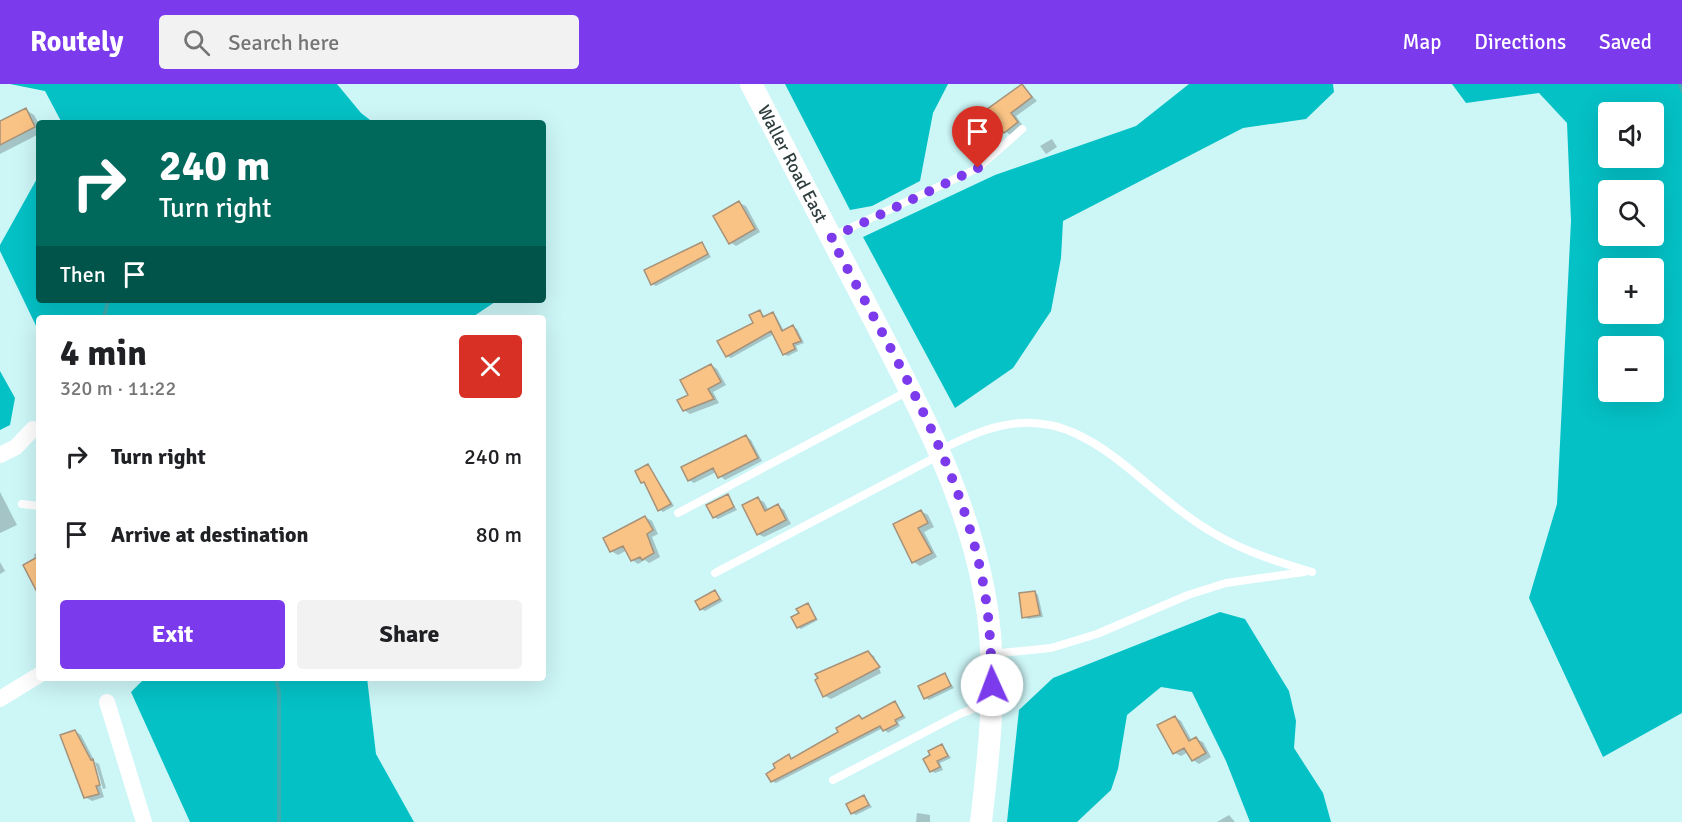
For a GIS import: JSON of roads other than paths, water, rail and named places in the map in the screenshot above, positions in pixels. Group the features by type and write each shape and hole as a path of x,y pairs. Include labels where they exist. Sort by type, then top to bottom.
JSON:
{"street":[{"name":"Waller Road East","path":"751,84 911,390 940,452 970,535 982,583 991,654 992,702 981,822"},
{"path":"0,455 16,447 33,429"},
{"path":"0,699 36,677"},
{"path":"107,702 144,822"}],"lane":[{"path":"831,238 978,168 1022,129"},
{"path":"678,513 911,390"},
{"path":"715,573 940,452 987,430 1013,424 1042,423 1065,428 1086,437 1199,524 1263,558 1312,572 1226,583 1188,595 1097,634 1051,648 991,654"},
{"path":"22,504 36,506"},
{"path":"833,780 960,714 992,702"}],"waterway":[{"path":"1680,84 1682,91"},
{"path":"105,315 107,303"},
{"path":"277,681 279,693 279,822"}]}
